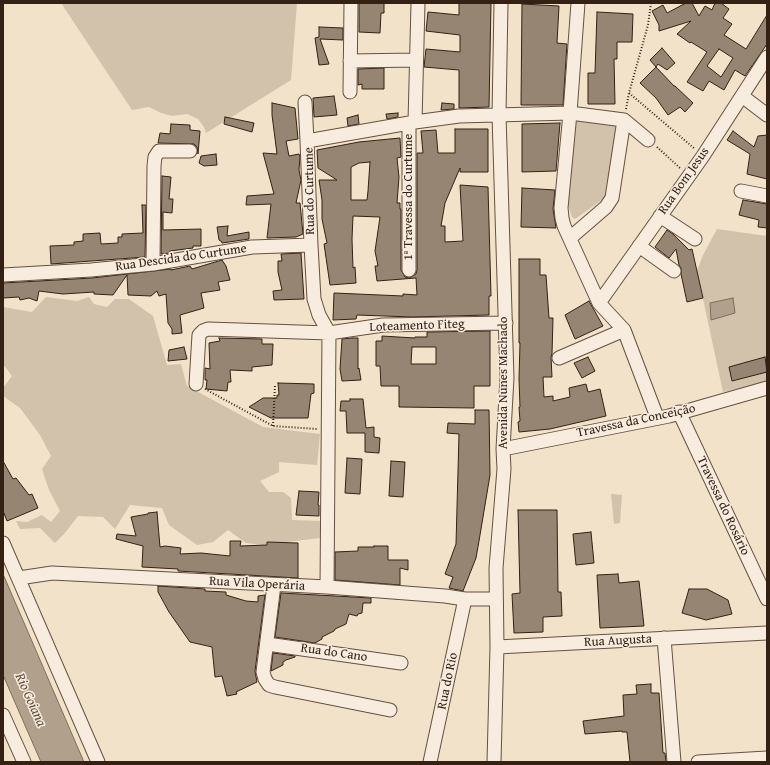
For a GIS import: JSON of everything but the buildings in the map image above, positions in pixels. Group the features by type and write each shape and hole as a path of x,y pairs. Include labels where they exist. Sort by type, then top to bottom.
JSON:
{"street":[{"path":"350,92 351,3"},
{"name":"1ª Travessa do Curtume","path":"410,270 412,123 418,3"},
{"name":"Avenida Nunes Machado","path":"494,762 497,647 496,568 504,469 507,378 506,323 503,293 499,115 501,3"},
{"path":"578,3 570,114 561,208 564,226 599,303 624,330 657,417"},
{"name":"Rua Bom Jesus","path":"599,303 702,156 767,57"},
{"path":"350,61 416,60"},
{"path":"742,96 767,115"},
{"path":"305,102 307,141"},
{"name":"Rua do Curtume","path":"329,333 319,315 314,299 307,141 459,116 570,114 624,120"},
{"path":"570,238 606,207 612,198 624,120"},
{"path":"624,120 648,140"},
{"path":"154,264 155,157 159,151 190,151"},
{"path":"741,191 767,196"},
{"path":"660,216 695,239"},
{"name":"Rua Descida do Curtume","path":"3,275 91,270 154,264 252,247 311,245"},
{"path":"639,246 674,271"},
{"name":"Loteamento Fiteg","path":"196,384 199,335 208,329 329,333 383,325 506,323"},
{"path":"558,358 624,330"},
{"path":"327,587 329,333"},
{"name":"Travessa da Conceição","path":"504,449 657,417 669,416 767,388"},
{"name":"Travessa do Rosário","path":"679,412 767,600"},
{"path":"3,543 98,762"},
{"name":"Rua Vila Operária","path":"19,578 52,574 327,587 445,596 465,599 496,599"},
{"path":"274,585 263,672 269,685 390,710"},
{"name":"Rua do Rio","path":"430,762 465,599"},
{"path":"664,638 767,632"},
{"name":"Rua Augusta","path":"497,647 664,638 674,762"},
{"name":"Rua do Cano","path":"267,644 401,663"},
{"path":"3,715 24,762"},
{"path":"698,762 767,758"}],"path":[{"path":"624,120 648,24 651,3"},
{"path":"630,92 702,156"},
{"path":"648,140 688,176"},
{"path":"196,384 273,426 329,430"},
{"path":"273,426 275,385"}],"shaded area":[{"path":"61,3 297,3 291,80 206,133 204,127 198,119 187,114 172,116 161,113 149,107 132,110"},
{"path":"580,119 617,124 606,197 575,219 572,217 567,202 575,127 576,121"},
{"path":"717,229 767,236 767,383 723,392 697,271 703,255"},
{"path":"46,297 77,301 89,297 94,304 107,307 115,299 129,299 153,316 167,365 181,364 187,386 263,427 320,434 317,465 279,462 279,472 260,481 269,492 283,492 291,498 292,520 321,521 320,538 262,545 246,543 228,530 213,542 197,545 169,525 162,508 130,505 115,529 103,517 78,516 55,543 40,528 20,529 16,521 27,522 42,515 51,522 60,511 49,490 42,469 51,456 40,435 20,408 3,396 3,388 12,376 3,364 3,307 32,312"},
{"path":"611,494 622,495 620,523 614,524"}],"water":[{"path":"733,298 735,313 711,320 710,303"},
{"name":"Rio Goiana","path":"3,574 84,762 41,762 3,675"}]}
